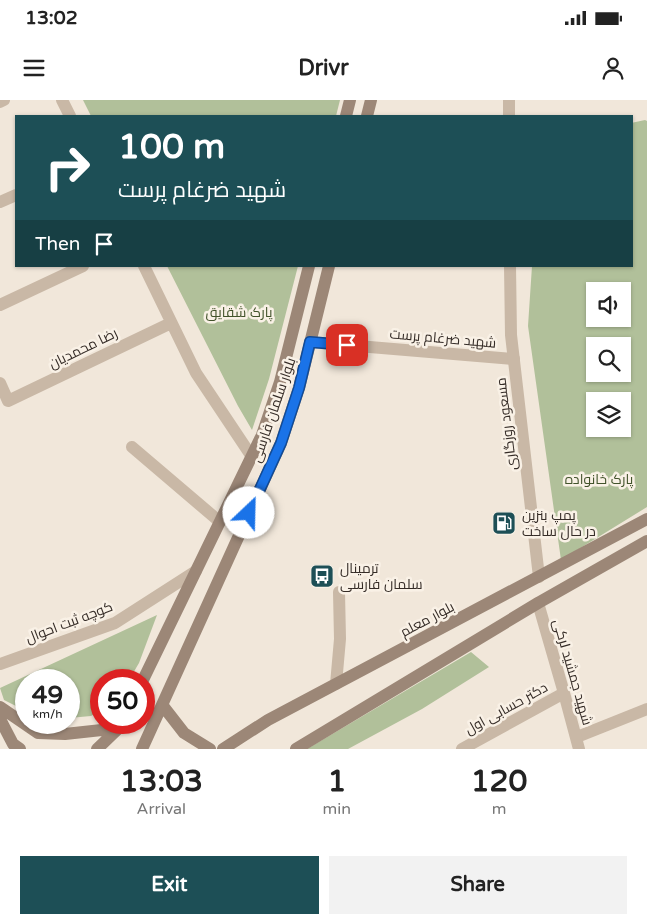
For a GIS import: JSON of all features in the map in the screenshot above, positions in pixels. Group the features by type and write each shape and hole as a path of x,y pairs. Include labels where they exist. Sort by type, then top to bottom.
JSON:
{"main road":[{"path":"346,115 350,100"},
{"path":"367,115 371,100"},
{"name":"بلوار سلمان فارسی","path":"148,669 262,436 280,382 309,267"},
{"name":"بلوار سلمان فارسی","path":"142,749 281,443 299,388 329,267"},
{"name":"بلوار معلم","path":"216,749 227,746 268,720 647,519"},
{"path":"296,749 647,541"},
{"path":"163,706 184,733 210,749"},
{"path":"0,707 38,733 65,734 90,730"},
{"path":"0,720 14,747"},
{"path":"97,749 112,734"}],"street":[{"path":"0,102 4,100"},
{"path":"62,100 70,115"},
{"path":"509,100 509,115"},
{"path":"0,202 15,195"},
{"path":"0,305 80,267"},
{"path":"144,267 196,373 252,457"},
{"name":"مسعود روزگاری","path":"510,267 511,335 539,577"},
{"name":"رضا محمدیان","path":"0,383 8,401 171,323"},
{"name":"شهید ضرغام پرست","path":"310,342 514,359"},
{"path":"132,447 220,522"},
{"name":"کوچه ثبت احوال","path":"0,664 115,623 196,571"},
{"path":"336,684 340,638 339,592"},
{"name":"شهید جمشید لرکی","path":"538,604 578,743"},
{"name":"دکتر حسابی اول","path":"462,749 564,693"},
{"path":"578,743 647,709"}],"green space":[{"path":"83,100 340,100 336,115 90,115"},
{"name":"پارک خانواده","path":"645,120 647,121 647,507 561,560 528,326 532,267 633,267 633,123"},
{"name":"پارک شقایق","path":"168,267 298,267 269,379 252,430"},
{"path":"157,615 135,669 90,669 90,716 80,717 80,669 41,669"},
{"path":"471,652 489,667 422,709 348,749 307,749"},
{"path":"15,681 15,706 4,700 0,688"}],"place":[{"name":"پمپ بنزین در حال ساخت","path":"504,523"},
{"name":"ترمینال سلمان فارسی","path":"322,576"}],"route":[{"path":"249,513 281,443 299,388 310,342 347,345"}]}
